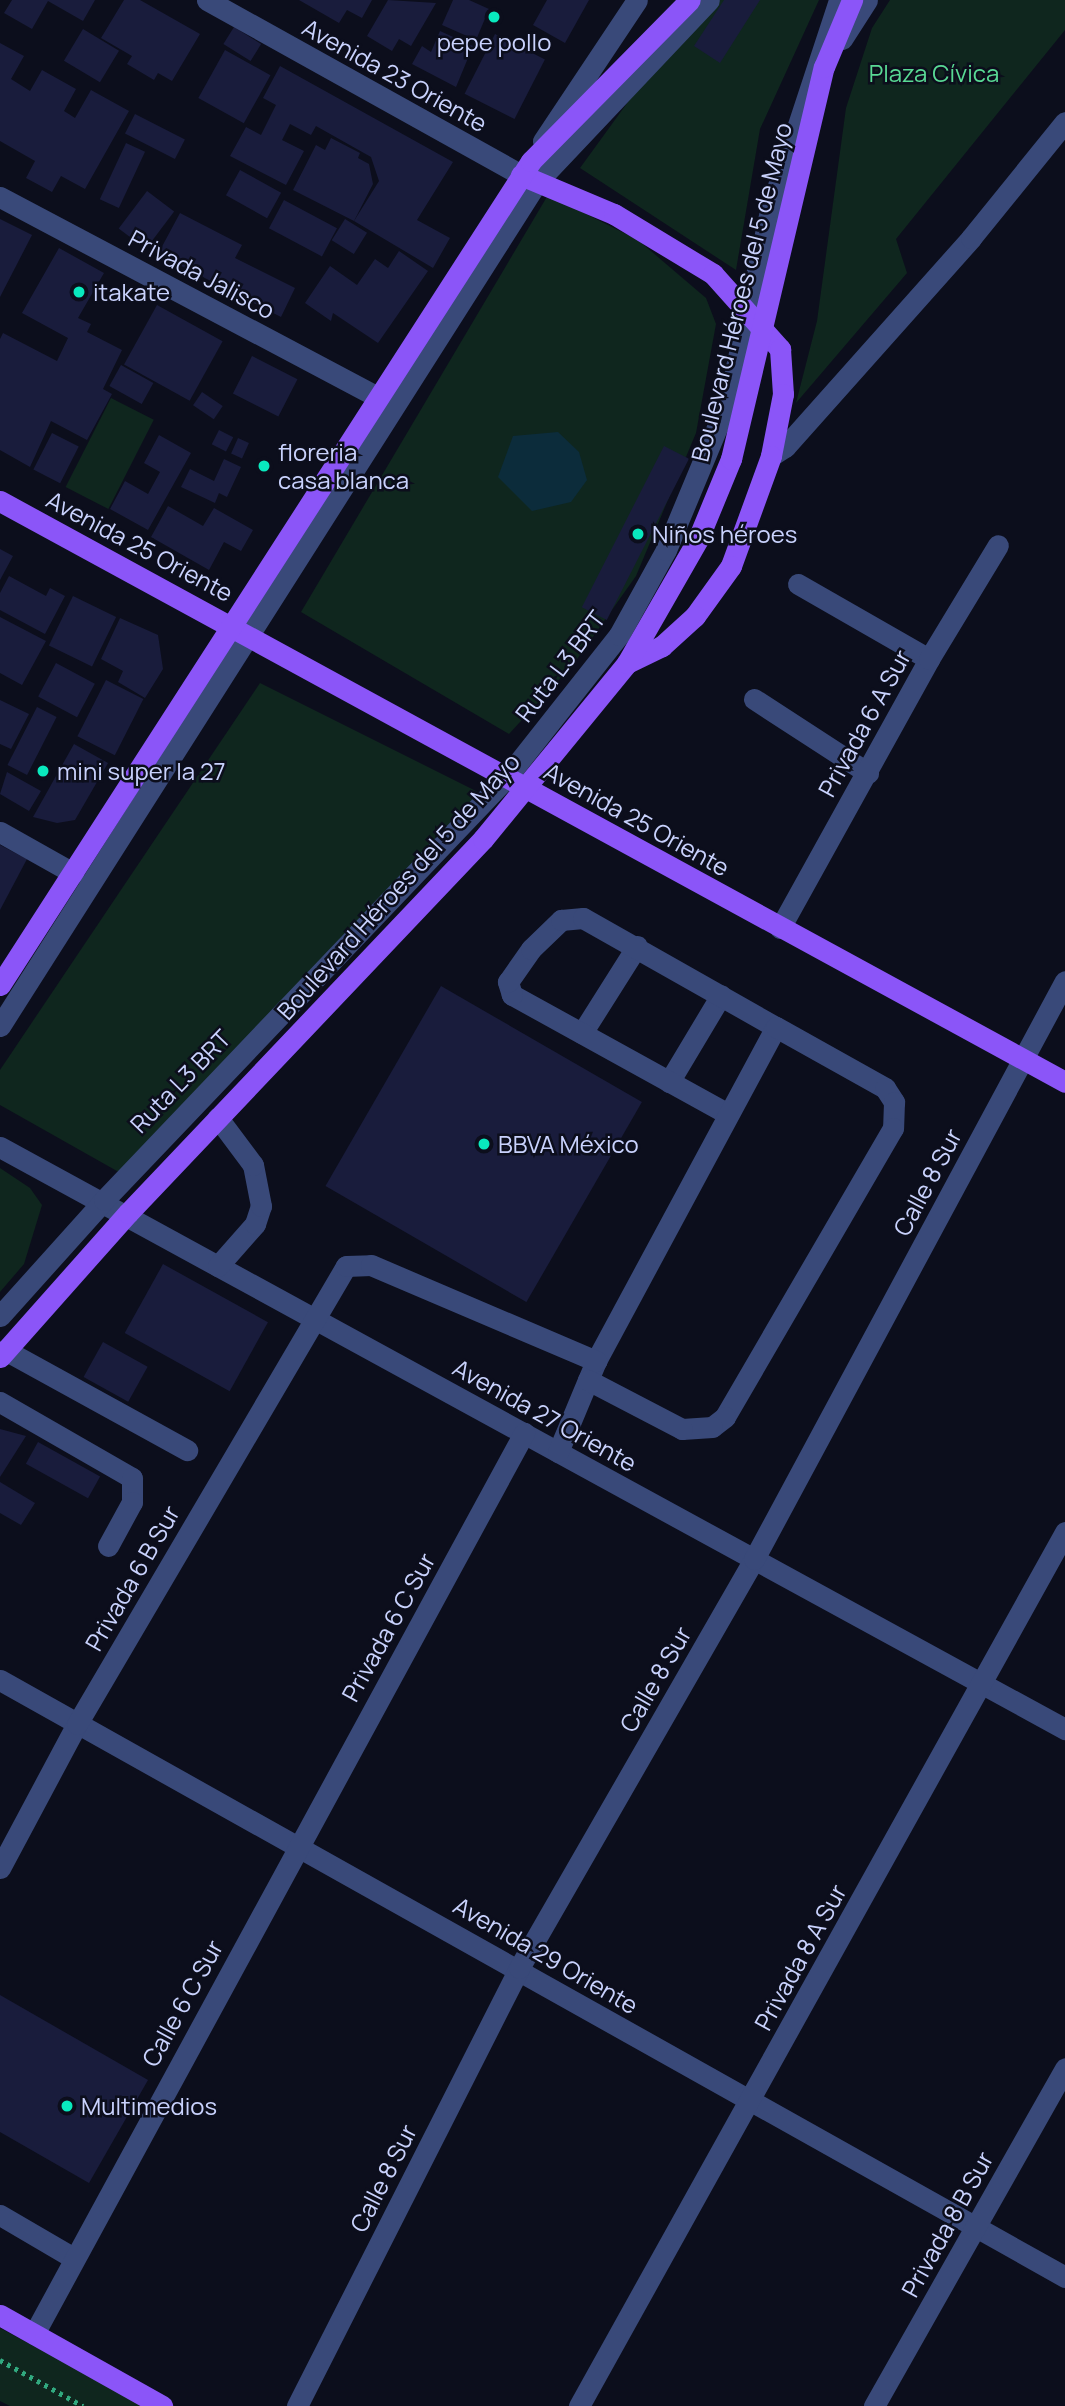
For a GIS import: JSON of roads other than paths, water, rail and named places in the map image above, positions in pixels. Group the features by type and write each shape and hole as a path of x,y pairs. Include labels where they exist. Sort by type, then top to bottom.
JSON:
{"main road":[{"path":"0,985 238,629 380,398 530,172 690,0"},
{"name":"Boulevard Héroes del 5 de Mayo","path":"3,1353 128,1213 483,839 627,663 698,539 731,459 755,318 824,67 852,0"},
{"path":"530,172 664,241 713,274 780,349 783,394 771,456 731,566 695,616 662,646 627,663"},
{"name":"Avenida 25 Oriente","path":"0,501 1065,1082"},
{"path":"0,2315 162,2406"}],"street":[{"name":"Avenida 23 Oriente","path":"207,0 530,172"},
{"path":"0,1026 238,629 637,0"},
{"path":"530,172 709,0"},
{"name":"Ruta L3 BRT","path":"0,1316 104,1200 506,778 583,685 619,635 657,568 729,399 755,318 784,158 839,0"},
{"name":"Boulevard Héroes del 5 de Mayo","path":"824,67 867,0"},
{"path":"771,456 785,447 971,239 1065,122"},
{"name":"Privada Jalisco","path":"0,197 380,398"},
{"name":"Privada 6 A Sur","path":"780,928 929,659 998,545"},
{"path":"798,584 929,659"},
{"path":"754,699 868,773"},
{"path":"0,832 73,873"},
{"path":"592,1371 682,1429 712,1427 725,1417 893,1128 894,1102 885,1088 583,918 561,920 531,950 508,982 512,995 728,1114"},
{"path":"582,1034 637,946"},
{"name":"Calle 8 Sur","path":"297,2406 519,1968 754,1559 1065,981"},
{"path":"668,1082 721,995"},
{"path":"558,1452 592,1371 776,1027"},
{"path":"218,1118 253,1165 261,1206 255,1224 218,1266"},
{"name":"Avenida 27 Oriente","path":"0,1147 128,1213 218,1266 1065,1729"},
{"name":"Privada 6 B Sur","path":"0,1868 77,1724 338,1275 358,1262 592,1371"},
{"path":"3,1353 187,1450"},
{"path":"0,1402 132,1478 132,1502 108,1546"},
{"name":"Privada 6 C Sur","path":"298,1846 524,1433"},
{"name":"Privada 8 A Sur","path":"579,2406 750,2104 1065,1532"},
{"name":"Avenida 29 Oriente","path":"0,1680 519,1968 750,2104 1065,2277"},
{"name":"Calle 6 C Sur","path":"34,2334 72,2257 298,1846"},
{"name":"Privada 8 B Sur","path":"874,2406 1065,2068"},
{"path":"0,2215 72,2257"}],"water":[{"path":"558,432 579,452 587,480 571,502 532,511 498,477 513,436"}],"place":[{"name":"pepe pollo","path":"494,17"},
{"name":"itakate","path":"79,292"},
{"name":"floreria casa blanca","path":"264,466"},
{"name":"Niños héroes","path":"638,534"},
{"name":"mini super la 27","path":"43,771"},
{"name":"BBVA México","path":"484,1144"},
{"name":"Multimedios","path":"67,2106"}],"park label":[{"name":"Plaza Cívica","path":"934,73"}]}
